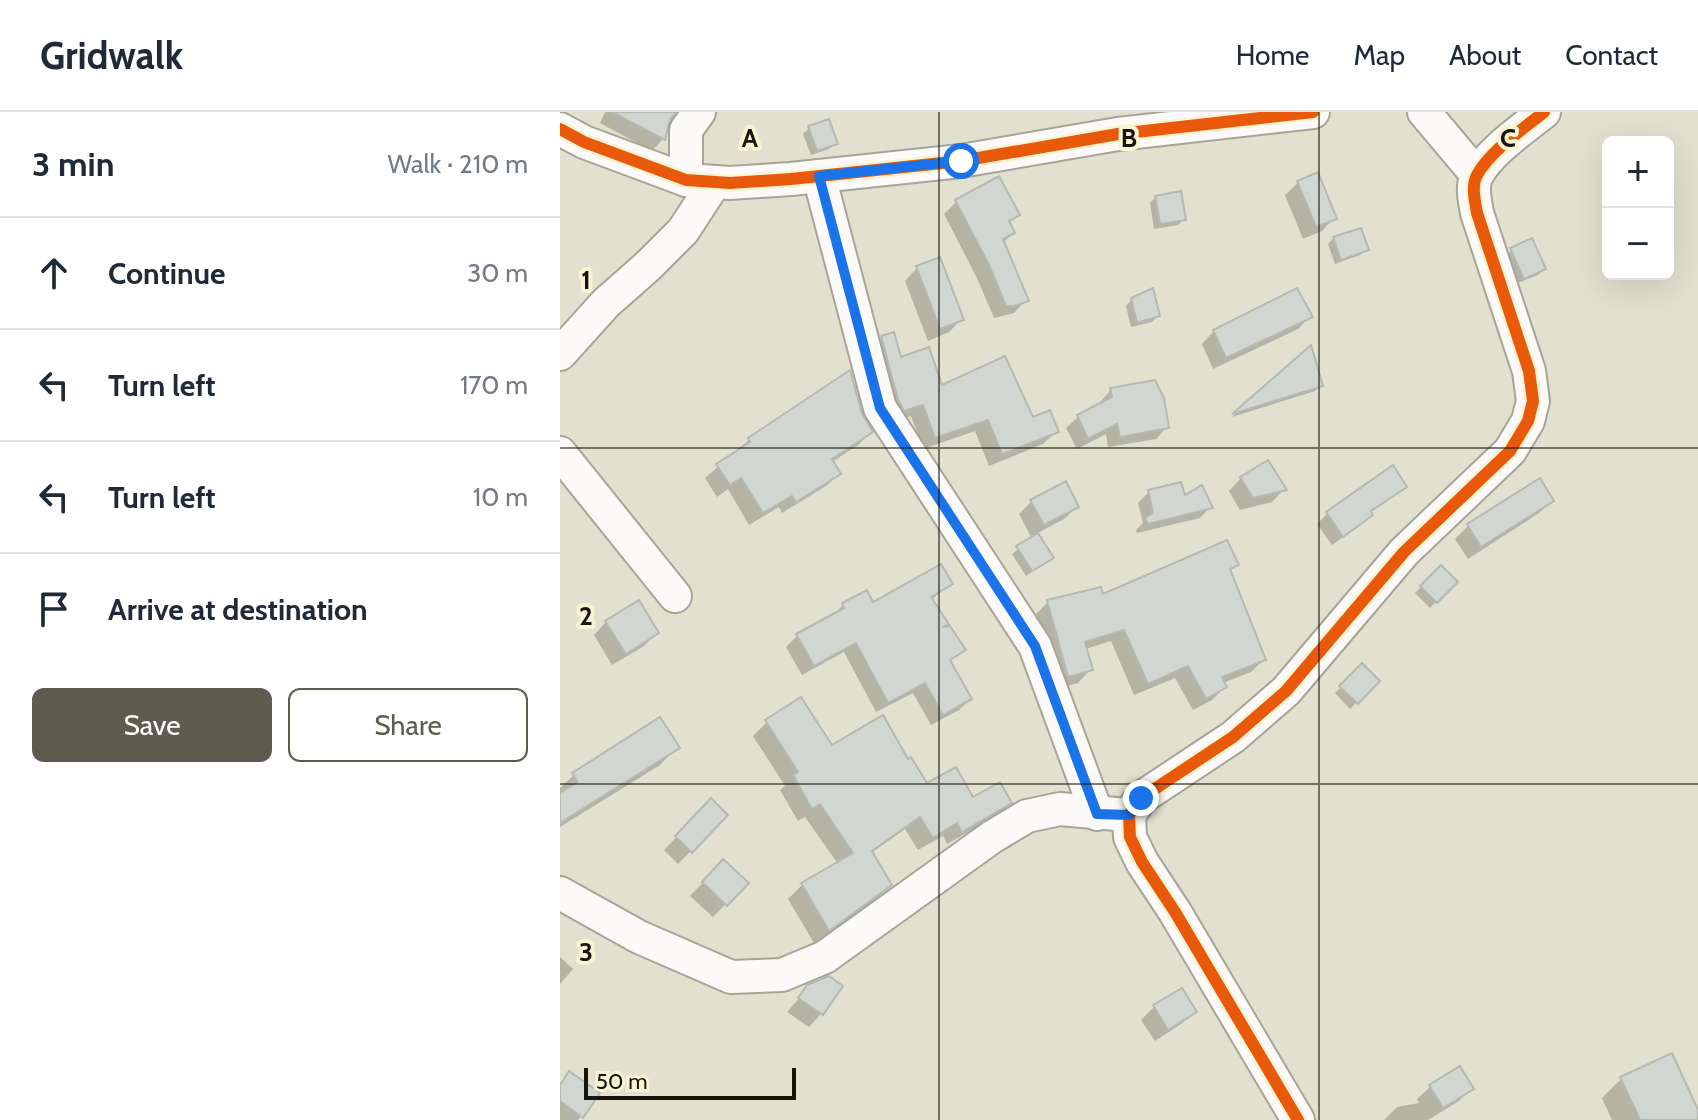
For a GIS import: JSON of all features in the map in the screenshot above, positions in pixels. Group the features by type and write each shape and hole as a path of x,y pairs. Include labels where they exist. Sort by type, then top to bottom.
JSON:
{"street":[{"path":"560,354 606,303 683,231 701,181 686,130 699,112"},
{"path":"560,129 584,142 701,181 819,176 961,161 1118,134 1313,112"},
{"path":"1424,112 1477,175"},
{"path":"560,893 639,937 731,977 782,975 825,957 992,837 1027,816 1060,809 1113,814 1233,737 1286,691 1404,552 1510,451 1528,421 1533,401 1529,371 1477,213 1474,190 1477,175 1502,146 1544,112"},
{"path":"819,176 880,408 1035,646 1113,814 1130,837 1142,862 1298,1120"},
{"path":"560,453 675,596"}],"building":[{"path":"612,112 676,112 670,120 665,140"},
{"path":"829,119 838,144 817,151 808,126"},
{"path":"1318,172 1337,219 1316,227 1297,181"},
{"path":"999,176 1020,215 1009,221 1015,233 1003,239 1029,301 1015,306 1006,306 989,265 955,200"},
{"path":"1181,191 1186,220 1160,224 1155,196"},
{"path":"1361,228 1369,250 1341,260 1333,237"},
{"path":"1532,238 1546,269 1524,279 1510,248"},
{"path":"940,257 964,320 940,329 916,266"},
{"path":"1153,288 1160,316 1137,323 1131,298"},
{"path":"1297,288 1313,317 1226,358 1213,330"},
{"path":"894,332 901,357 929,347 942,385 1005,356 1033,417 1050,410 1059,432 1002,454 988,420 935,438 923,405 904,411 898,400 881,336"},
{"path":"1311,345 1323,386 1232,414"},
{"path":"850,370 862,413 873,432 832,459 841,474 796,502 792,496 763,513 741,478 730,485 716,464 750,442 748,438"},
{"path":"1155,380 1164,398 1169,428 1120,437 1117,424 1088,439 1077,415 1112,397 1110,388"},
{"path":"1268,460 1287,490 1253,498 1240,477"},
{"path":"1393,465 1407,487 1371,511 1373,515 1343,537 1326,512"},
{"path":"1540,478 1554,501 1481,547 1467,524"},
{"path":"1066,481 1079,507 1044,525 1030,500"},
{"path":"1181,482 1185,495 1202,485 1213,508 1148,524 1145,518 1153,513 1148,490"},
{"path":"1038,533 1054,558 1032,571 1016,546"},
{"path":"1227,540 1239,565 1230,569 1266,660 1222,677 1227,687 1206,699 1188,666 1148,684 1124,630 1085,642 1093,670 1068,677 1047,600 1101,587 1103,594"},
{"path":"941,564 953,584 931,597 949,624 943,627 950,626 966,650 950,660 972,699 943,715 925,683 888,703 856,643 814,666 796,634 844,608 842,603 867,590 873,602"},
{"path":"1441,565 1458,582 1437,603 1420,586"},
{"path":"639,600 659,633 626,654 605,621"},
{"path":"1362,663 1380,681 1358,704 1339,686"},
{"path":"801,697 832,745 883,715 908,759 911,757 927,783 956,767 973,797 1000,782 1012,803 962,832 957,823 933,838 920,817 872,851 892,885 829,931 801,883 853,853 820,804 812,809 793,775 798,772 765,720"},
{"path":"660,717 680,748 560,823 560,793 578,782 572,773"},
{"path":"711,798 728,815 692,853 675,836"},
{"path":"723,859 749,883 727,906 702,882"},
{"path":"829,976 843,986 823,1015 798,998 807,985"},
{"path":"1182,988 1197,1012 1168,1030 1153,1005"},
{"path":"1672,1053 1698,1110 1698,1120 1640,1120 1620,1077"},
{"path":"1460,1066 1474,1089 1443,1108 1429,1085"},
{"path":"569,1071 600,1093 583,1118 560,1101 560,1085"}],"cycle path":[{"path":"560,129 584,142 686,180 730,183 961,161 1118,134 1313,112"},
{"path":"1298,1120 1142,862 1130,837 1129,815 1141,798 1233,737 1286,691 1404,552 1510,451 1528,421 1533,401 1529,371 1477,213 1474,189 1475,179 1490,157 1544,112"}],"route":[{"path":"961,161 819,176 880,408 1035,646 1097,814 1129,815 1141,798"}]}
